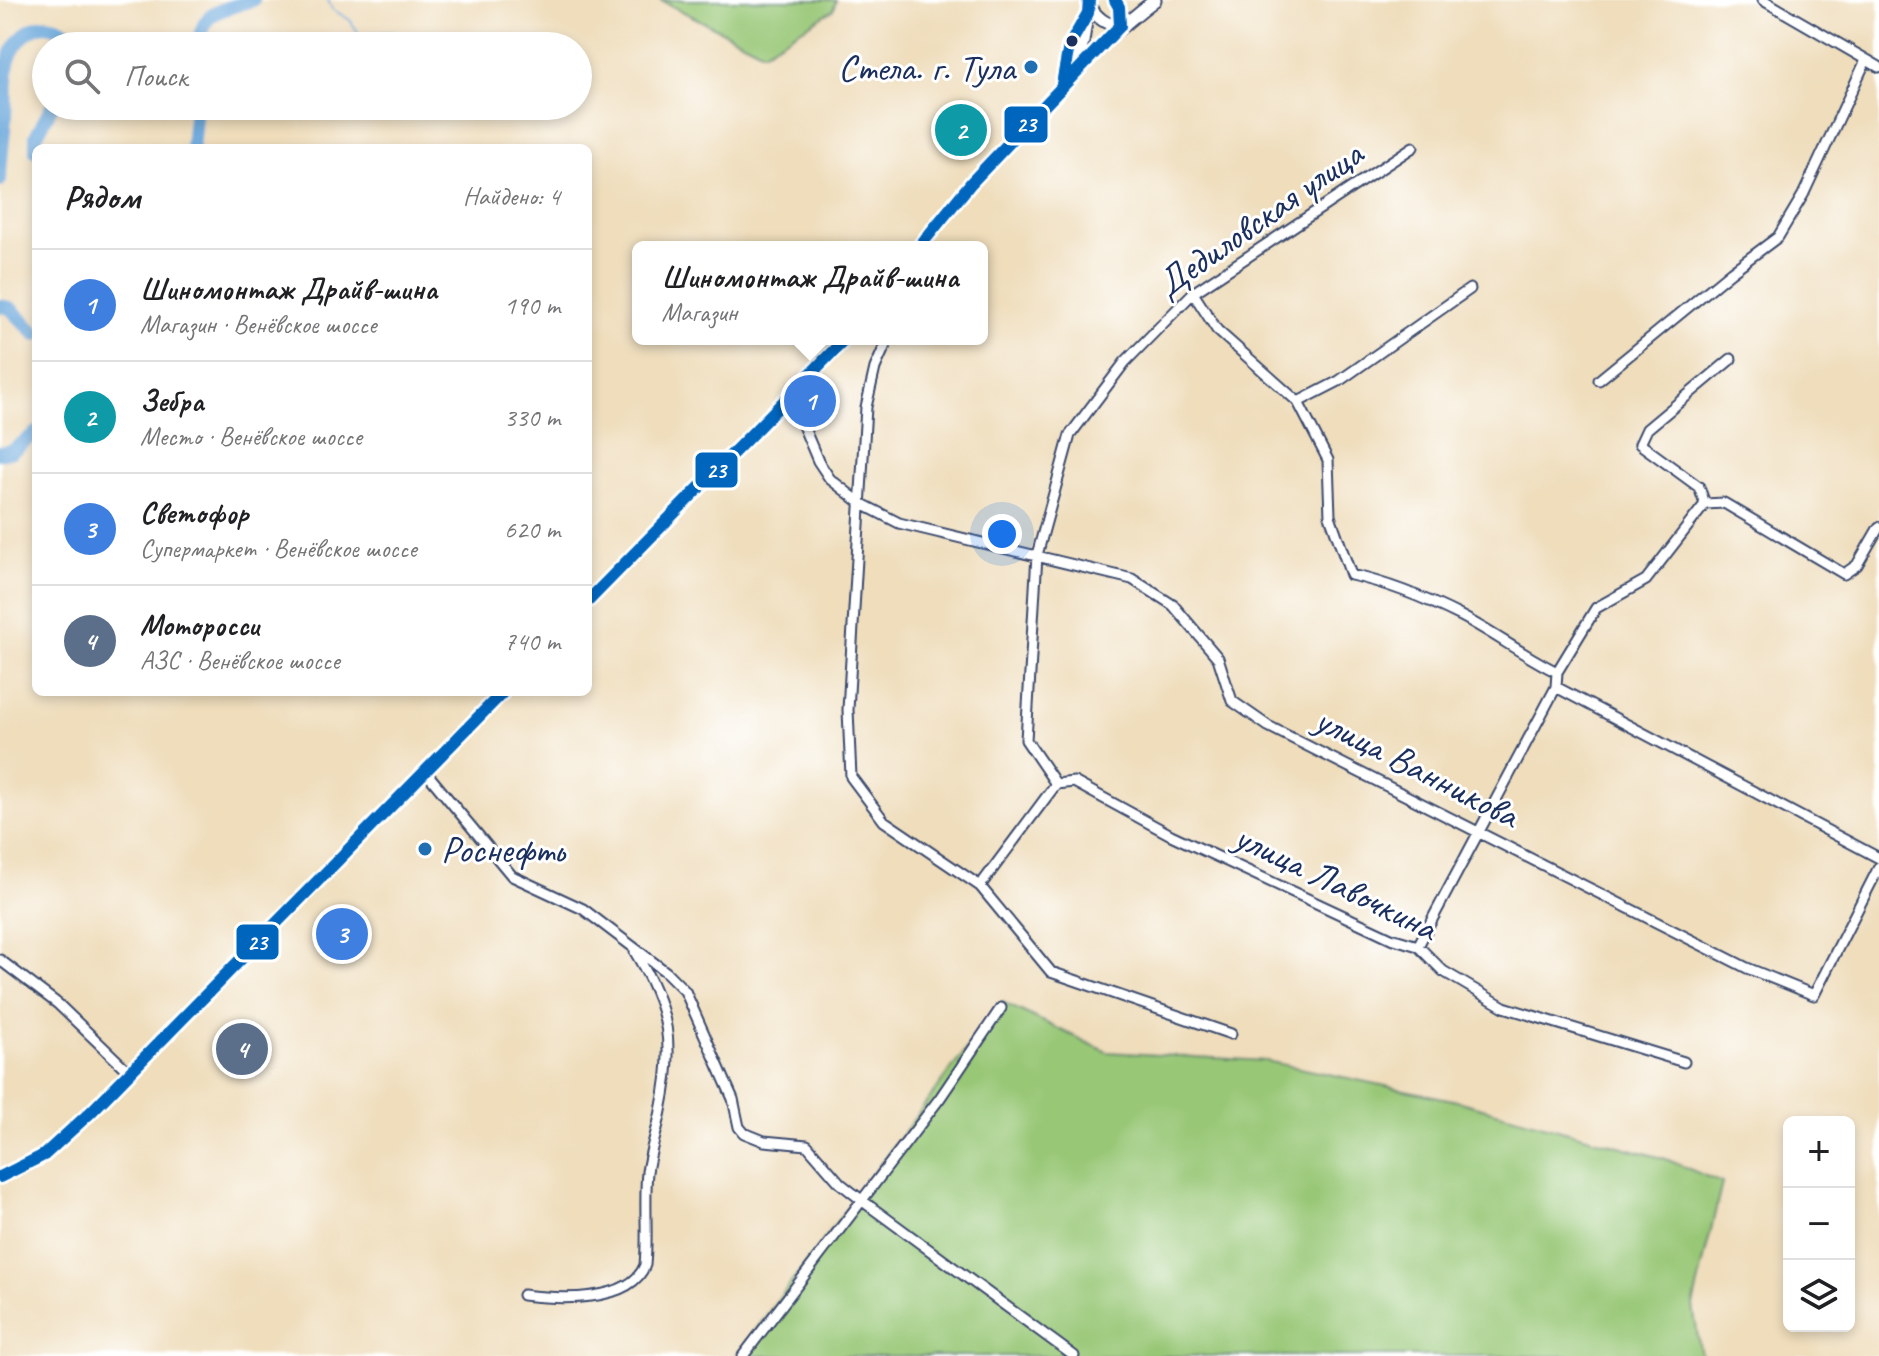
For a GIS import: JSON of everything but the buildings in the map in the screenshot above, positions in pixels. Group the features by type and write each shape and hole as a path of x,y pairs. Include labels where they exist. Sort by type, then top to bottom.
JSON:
{"main road":[{"path":"1115,0 1119,7 1120,26"},
{"path":"924,241 971,183 1061,86 1120,26 1155,0"},
{"path":"1089,3 1108,24 1120,26"},
{"path":"1061,86 1081,53 1089,3"},
{"path":"592,597 839,345"},
{"path":"0,1177 44,1155 131,1074 499,696"}],"street":[{"path":"1763,0 1879,67"},
{"path":"1599,380 1778,237 1803,195 1866,60"},
{"name":"Дедиловская улица","path":"1056,784 1026,740 1037,555 1070,435 1125,362 1193,293 1413,147"},
{"path":"1298,402 1339,381 1470,289"},
{"path":"1193,293 1217,330 1298,402 1328,460 1330,516 1351,575 1376,581 1462,616 1526,657 1557,672"},
{"path":"885,345 875,368 866,407 848,710 851,777 884,821 980,886 1051,972 1231,1034"},
{"path":"1705,504 1699,487 1640,444 1647,429 1731,359"},
{"name":"улица Ванникова","path":"790,395 818,461 830,479 862,504 899,523 1132,579 1173,605 1218,658 1232,701 1268,726 1747,968 1814,995 1879,867"},
{"path":"1418,946 1556,687 1557,672 1596,608 1646,580 1705,504 1724,503 1844,574 1857,565 1879,527"},
{"path":"1556,687 1879,858"},
{"path":"425,771 512,876 583,909 666,972 685,991 733,1099 739,1127 744,1133 764,1141 807,1145 840,1183 1074,1356"},
{"name":"улица Лавочкина","path":"1056,784 1074,782 1171,835 1391,938 1418,946 1443,971 1504,1007 1684,1062"},
{"path":"980,886 1056,784"},
{"path":"523,1295 567,1299 597,1294 628,1286 638,1278 645,1265 647,1173 661,1111 670,1045 660,1004 633,949"},
{"path":"0,960 58,1004 131,1074"},
{"path":"743,1356 940,1098 1001,1008"}],"green space":[{"path":"660,0 836,0 833,10 763,52"},
{"path":"1002,1002 1107,1052 1266,1061 1453,1100 1666,1159 1722,1183 1693,1306 1701,1356 736,1356"}],"waterway":[{"path":"201,32 215,13 253,0"},
{"path":"328,0 332,9 350,20 358,32"},
{"path":"0,180 7,70 13,50 28,32 37,27 46,25 65,32"},
{"path":"36,144 36,136 45,120"},
{"path":"192,144 195,120"},
{"path":"0,306 10,308 32,330"},
{"path":"0,453 12,451 32,436"}],"transit line":[{"name":"23","path":"1062,84 1069,46 1088,13 1089,0"},
{"name":"23","path":"924,241 971,183 1120,26 1119,7 1115,0"},
{"name":"23","path":"592,597 839,345"},
{"name":"23","path":"0,1177 44,1155 91,1112 499,696"}],"place":[{"name":"Стела. г. Тула","path":"1031,67"},
{"name":"Зебра","path":"961,130"},
{"name":"Шиномонтаж Драйв-шина","path":"810,401"},
{"name":"Роснефть","path":"425,849"},
{"name":"Светофор","path":"342,934"},
{"name":"Моторосси","path":"242,1049"}]}
